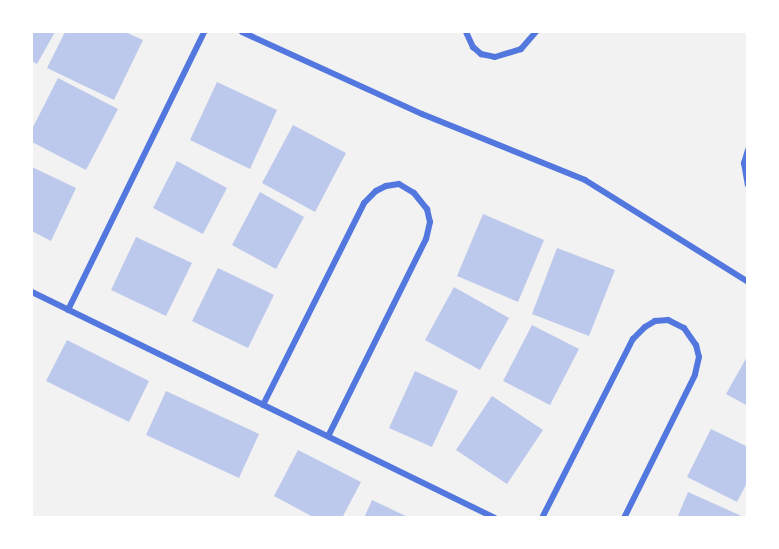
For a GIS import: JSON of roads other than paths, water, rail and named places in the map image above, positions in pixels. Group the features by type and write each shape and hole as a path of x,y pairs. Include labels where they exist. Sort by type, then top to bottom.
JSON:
{"street":[{"path":"68,310 204,32"},
{"path":"242,32 422,114 585,180 747,282"},
{"path":"466,32 473,47 481,54 495,57 521,49 536,32"},
{"path":"747,150 744,163 747,185"},
{"path":"263,405 364,203 376,191 386,186 399,184 414,193 427,209 430,222 426,239 328,436"},
{"path":"32,292 495,518"},
{"path":"542,518 633,339 655,321 668,320 684,328 696,345 699,357 695,375 624,518"}]}
